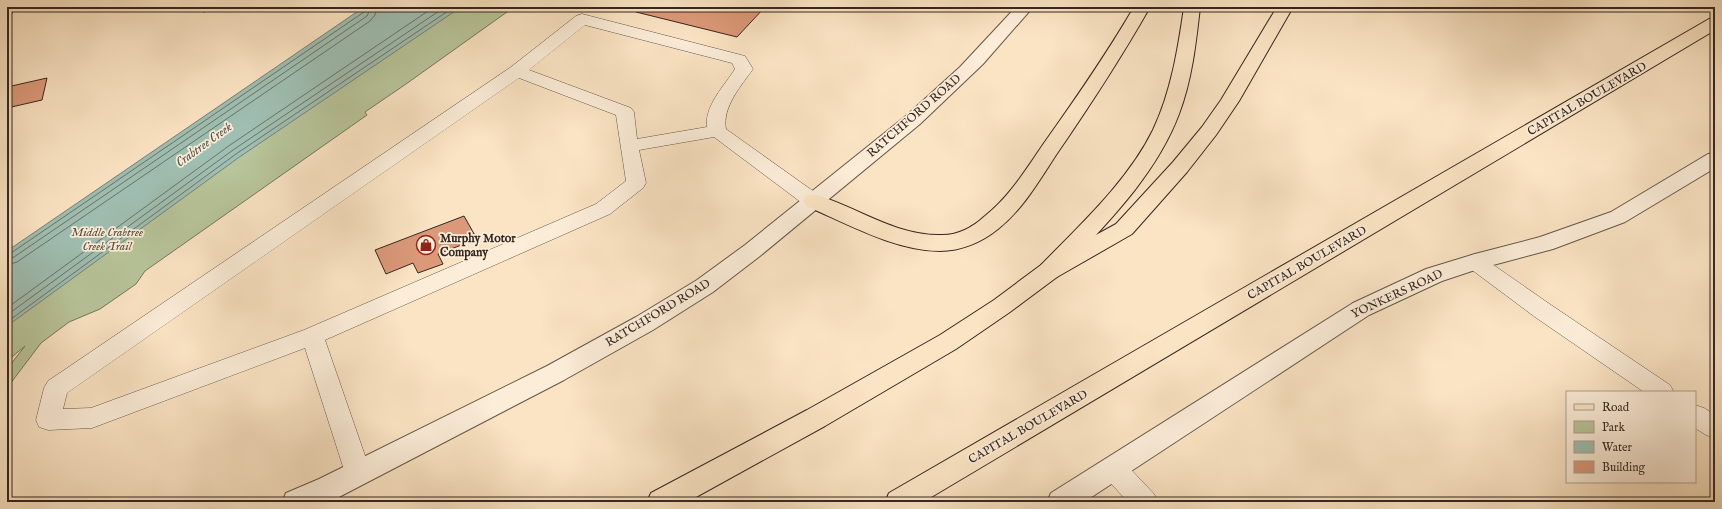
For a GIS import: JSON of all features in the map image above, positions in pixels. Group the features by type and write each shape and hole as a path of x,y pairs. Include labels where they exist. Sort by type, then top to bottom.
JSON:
{"main road":[{"path":"814,201 898,236 917,241 938,243 951,242 971,236 982,230 1007,209 1028,181 1077,110 1142,7"},
{"path":"1048,271 1129,183 1154,145 1168,114 1184,68 1192,7"},
{"path":"661,502 816,418 948,342 1002,306 1048,271 1124,229 1154,198 1209,131 1230,101 1285,7"},
{"name":"CAPITAL BOULEVARD","path":"899,502 1715,23"}],"street":[{"name":"RATCHFORD ROAD","path":"296,502 358,473 576,362 689,296 764,244 944,92 989,48 1025,7"},
{"name":"YONKERS ROAD","path":"1061,502 1361,309 1434,275 1475,262 1545,244 1618,217 1715,159"}],"lane":[{"path":"517,71 625,112 629,146 636,183 603,210 312,336 92,418 48,420 56,388 517,71 582,19 739,60 744,68 720,105 714,120 717,131 814,201"},
{"path":"629,146 717,131"},
{"path":"1475,262 1543,311 1661,391"},
{"path":"312,336 358,473"},
{"path":"1696,416 1715,428"},
{"path":"1114,468 1145,502"}],"green space":[{"name":"Middle Crabtree Creek Trail","path":"400,7 514,7 365,112 367,115 145,271 136,284 100,309 69,322 41,343 7,388 7,369 25,346 7,361 7,280"}],"water":[{"name":"Crabtree Creek","path":"364,7 461,7 238,158 7,326 7,251"}],"building":[{"path":"7,7 14,7 7,28"},
{"path":"203,7 228,7 203,12"},
{"path":"641,7 765,7 737,37 636,12"},
{"path":"47,78 42,100 7,108 7,87"},
{"name":"Murphy Motor Company","path":"464,216 477,239 438,254 443,264 418,273 413,263 386,274 375,250"}],"place":[{"name":"Murphy Motor Company","path":"426,245"}]}
